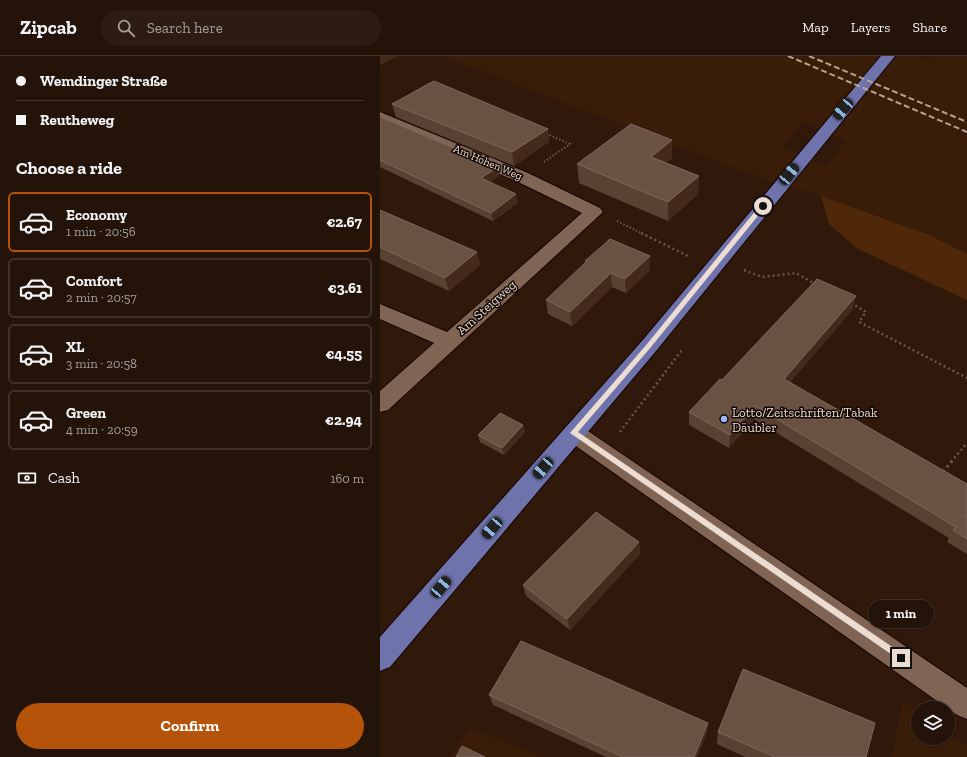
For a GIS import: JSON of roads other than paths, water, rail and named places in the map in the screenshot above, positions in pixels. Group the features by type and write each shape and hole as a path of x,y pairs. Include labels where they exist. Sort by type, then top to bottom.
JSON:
{"main road":[{"path":"380,658 649,346 888,56"}],"street":[{"name":"Am Hohen Weg","path":"380,117 522,177 594,212"},
{"name":"Am Steigweg","path":"380,404 448,341 594,212"},
{"path":"380,311 448,341"},
{"path":"574,433 862,630 967,706"}],"railway":[{"path":"788,56 967,132"},
{"path":"809,56 967,122"}],"place":[{"name":"Lotto/Zeitschriften/Tabak Däubler","path":"724,419"}]}
